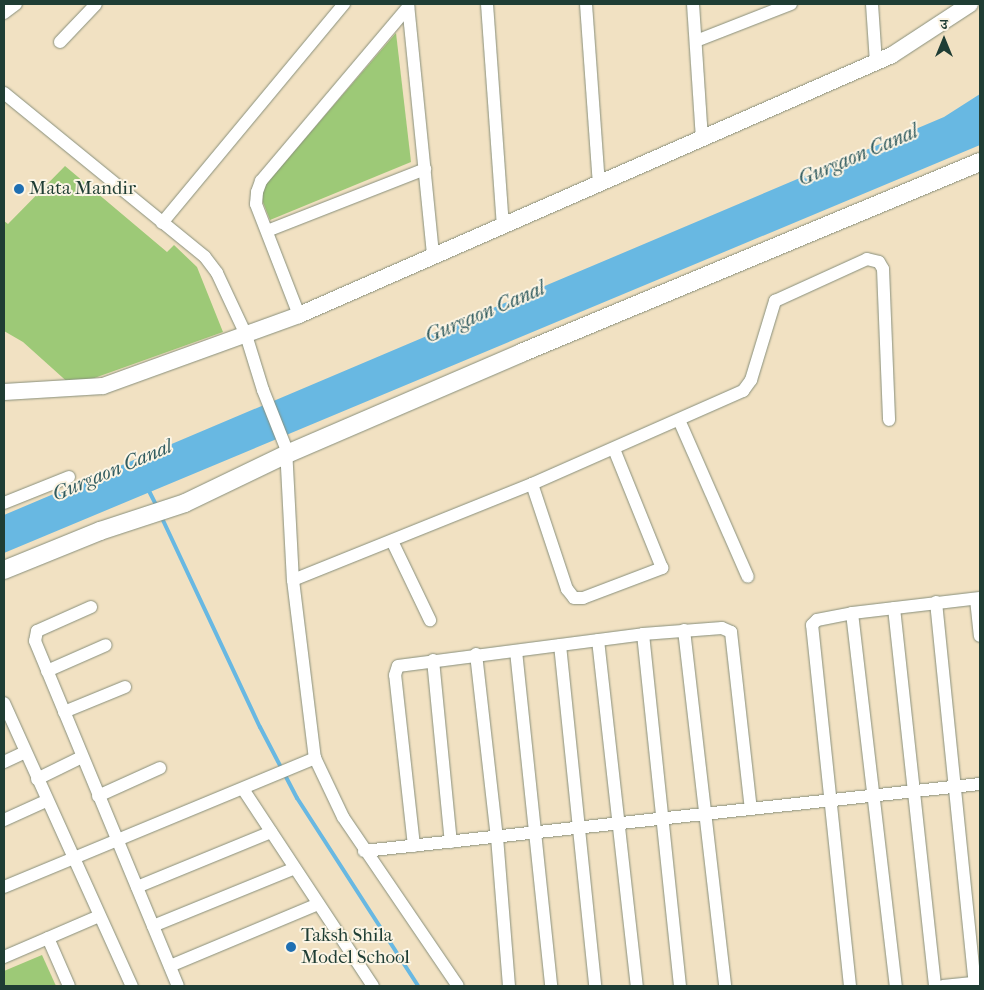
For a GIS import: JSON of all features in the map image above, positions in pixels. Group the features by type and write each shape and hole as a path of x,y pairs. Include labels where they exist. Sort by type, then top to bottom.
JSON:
{"main road":[{"path":"4,583 187,507 286,454 980,162"},
{"path":"286,454 980,176"},
{"path":"4,570 82,537 144,524"}],"street":[{"path":"4,13 16,4"},
{"path":"60,42 96,4"},
{"path":"162,223 344,4"},
{"path":"487,4 503,226"},
{"path":"586,4 599,184"},
{"path":"693,4 702,138"},
{"path":"696,41 791,4"},
{"path":"872,4 876,62"},
{"path":"8,389 94,388 299,315 876,62 948,21 970,4"},
{"path":"408,6 433,256"},
{"path":"299,315 256,204 261,181 408,6"},
{"path":"4,93 205,257 217,273 246,335 286,454 293,580 315,758 332,798 364,851 458,986"},
{"path":"267,231 425,169"},
{"path":"293,580 532,484 679,420 748,387 775,301 841,269 873,259 882,269 884,280 889,420"},
{"path":"679,420 748,577"},
{"path":"532,484 567,589 574,598 583,598 662,568 614,449"},
{"path":"4,503 69,477"},
{"path":"392,541 430,620"},
{"path":"850,986 812,626 817,620 852,613 936,602 978,599 980,636"},
{"path":"936,602 954,787 977,984 943,986"},
{"path":"91,607 36,633 35,641 178,986"},
{"path":"894,608 935,986"},
{"path":"852,613 896,986"},
{"path":"414,846 395,675 401,664 642,634 722,628 731,632 751,809"},
{"path":"684,630 725,986"},
{"path":"642,634 680,986"},
{"path":"598,640 637,986"},
{"path":"47,671 106,644"},
{"path":"560,645 595,986"},
{"path":"516,651 551,986"},
{"path":"476,654 497,837 509,986"},
{"path":"432,660 451,842"},
{"path":"64,712 125,687"},
{"path":"4,703 72,859 132,986"},
{"path":"4,762 26,752"},
{"path":"37,779 82,757"},
{"path":"4,887 315,758"},
{"path":"98,796 160,768"},
{"path":"364,851 980,784"},
{"path":"243,789 373,986"},
{"path":"4,820 46,801"},
{"path":"137,887 272,832"},
{"path":"153,926 295,868"},
{"path":"170,966 318,904"},
{"path":"4,957 99,916"},
{"path":"48,938 68,986"}],"green space":[{"path":"396,33 411,162 270,220 259,192"},
{"path":"65,166 167,252 174,245 197,267 223,332 72,386 23,342 4,331 4,221 8,224"},
{"path":"42,955 56,986 4,986 4,971"}],"water":[{"name":"Gurgaon Canal","path":"980,94 980,145 4,553 4,515 944,117"}],"waterway":[{"path":"148,489 157,507"},
{"path":"161,516 260,727 297,798 418,986"}],"place":[{"name":"Mata Mandir","path":"19,189"},
{"name":"Taksh Shila Model School","path":"291,947"}]}
